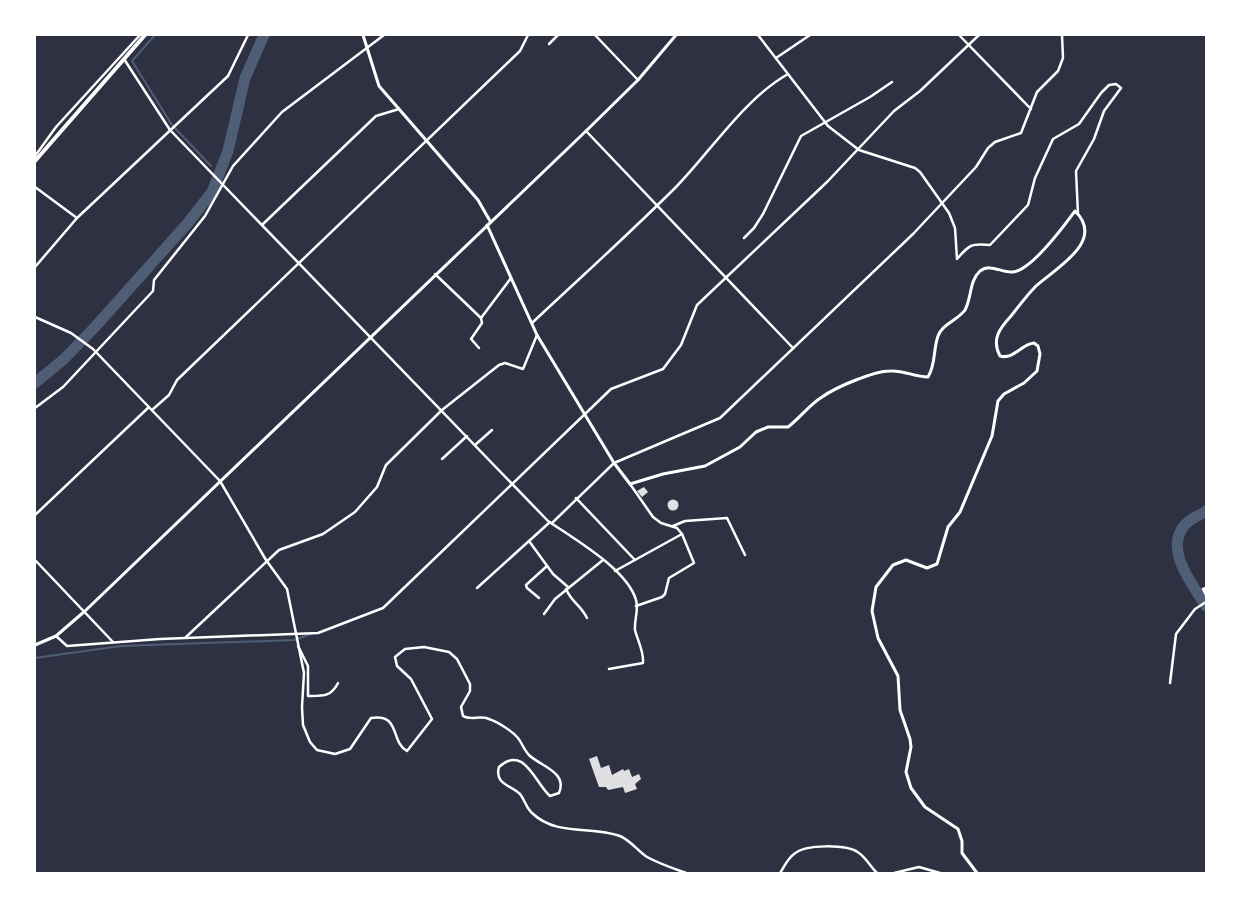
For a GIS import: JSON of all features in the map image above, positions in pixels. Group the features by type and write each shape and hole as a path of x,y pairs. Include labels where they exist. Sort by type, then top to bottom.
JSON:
{"main road":[{"path":"35,161 146,35"}],"street":[{"path":"35,156 56,127 140,35"},
{"path":"35,267 77,218 228,76 248,35"},
{"path":"363,35 366,50 379,86 478,200 490,222"},
{"path":"35,408 63,387 94,350 153,290 154,280 205,216 233,166 282,112 384,35"},
{"path":"152,410 169,395 177,380 520,51 528,35"},
{"path":"549,44 558,35"},
{"path":"595,35 638,80"},
{"path":"35,645 56,636 85,611 586,131 638,80 676,35"},
{"path":"758,35 828,126 859,150 914,168 949,213 955,228 957,259 968,246 976,244 990,245 995,242 1013,219 1028,205 1035,178 1053,139 1079,124 1109,85 1116,84 1121,88 1119,94 1104,111 1094,139 1076,171 1078,214 1086,226 1078,250 1073,257 1033,288 997,332 996,349 1000,356 1012,355 1030,344 1038,346 1040,354 1037,371 1004,394 998,401 992,436 960,512 948,527 937,564 927,568 906,560 893,565 876,586 872,603 878,638 898,676 900,710 910,739 911,747 906,772 912,788 925,807 958,829 962,841 962,853 977,873"},
{"path":"776,58 810,35"},
{"path":"959,35 1031,109"},
{"path":"56,636 67,646 185,638 318,633 382,608 611,389 663,369 681,345 697,305 859,150 894,111 979,35"},
{"path":"477,588 614,463 720,418 912,234 976,167 988,148 995,142 1021,134 1037,92 1058,71 1063,58 1062,35"},
{"path":"124,59 170,130 371,335 550,523 603,560 628,585 636,600 635,629 644,656 643,664 609,669"},
{"path":"532,324 677,186 733,122 773,82 788,74"},
{"path":"744,238 754,228 763,214 798,140 825,121 870,97 892,82"},
{"path":"262,224 376,116 398,109"},
{"path":"586,131 793,348"},
{"path":"35,187 77,218"},
{"path":"630,484 663,474 705,466 740,447 756,432 768,427 788,428 823,396 868,376 888,371 902,371 918,377 928,377 932,370 938,336 964,310 974,277 989,267 1012,272 1018,271 1054,240 1075,211 1078,214"},
{"path":"487,225 537,335 584,415 614,463 653,517 662,523 677,528 682,534 694,563 669,578 662,597 636,606"},
{"path":"435,274 481,318 482,323 471,339 479,348"},
{"path":"481,318 511,278"},
{"path":"35,318 71,333 94,350 220,481 266,560 287,589 294,635 304,673 303,725 310,742 317,750 335,754 350,750 370,718 378,716 392,725 403,749 407,751 432,719 411,679 397,666 395,656 405,650 438,648 449,652 457,659 470,684 470,691 460,707 463,716 467,719 485,718 506,728 518,737 529,755 558,776 561,789 559,793 550,796 530,770 518,760 511,760 498,767 497,772 501,782 520,794 532,814 552,826 621,836 655,861 686,873"},
{"path":"185,638 266,560 279,550 323,534 355,512 377,487 386,465 442,410 499,365 505,363 523,369 537,335"},
{"path":"35,515 149,407"},
{"path":"476,445 492,430"},
{"path":"442,458 467,436"},
{"path":"576,498 635,560"},
{"path":"671,526 685,521 727,518 745,555"},
{"path":"615,571 682,534"},
{"path":"529,541 547,566 567,588 571,600 581,606 587,618"},
{"path":"35,560 113,642"},
{"path":"544,614 555,599 567,588 603,560"},
{"path":"539,598 526,585 547,566"},
{"path":"1206,588 1203,589 1206,595"},
{"path":"1170,683 1176,634 1195,609 1206,602"},
{"path":"296,643 308,666 308,696 329,696 334,692 338,683"},
{"path":"780,873 793,854 805,848 818,847 848,847 866,859 878,873"},
{"path":"894,873 919,867 940,873"}],"building":[{"path":"644,487 648,492 642,497 637,491"},
{"path":"671,500 675,500 678,505 677,509 671,510 668,507 668,503"},
{"path":"597,756 601,768 609,765 612,775 623,769 624,771 629,769 632,777 639,774 641,779 635,784 637,789 625,793 623,787 608,790 606,787 599,787 589,759"}],"waterway":[{"path":"155,35 132,61 172,125 211,166"},
{"path":"35,383 64,359 95,327 187,224 212,192 228,151 245,78 264,35"},
{"path":"1206,511 1189,521 1181,531 1177,541 1181,564 1206,606"},
{"path":"35,658 121,646 294,640 311,634"}]}
